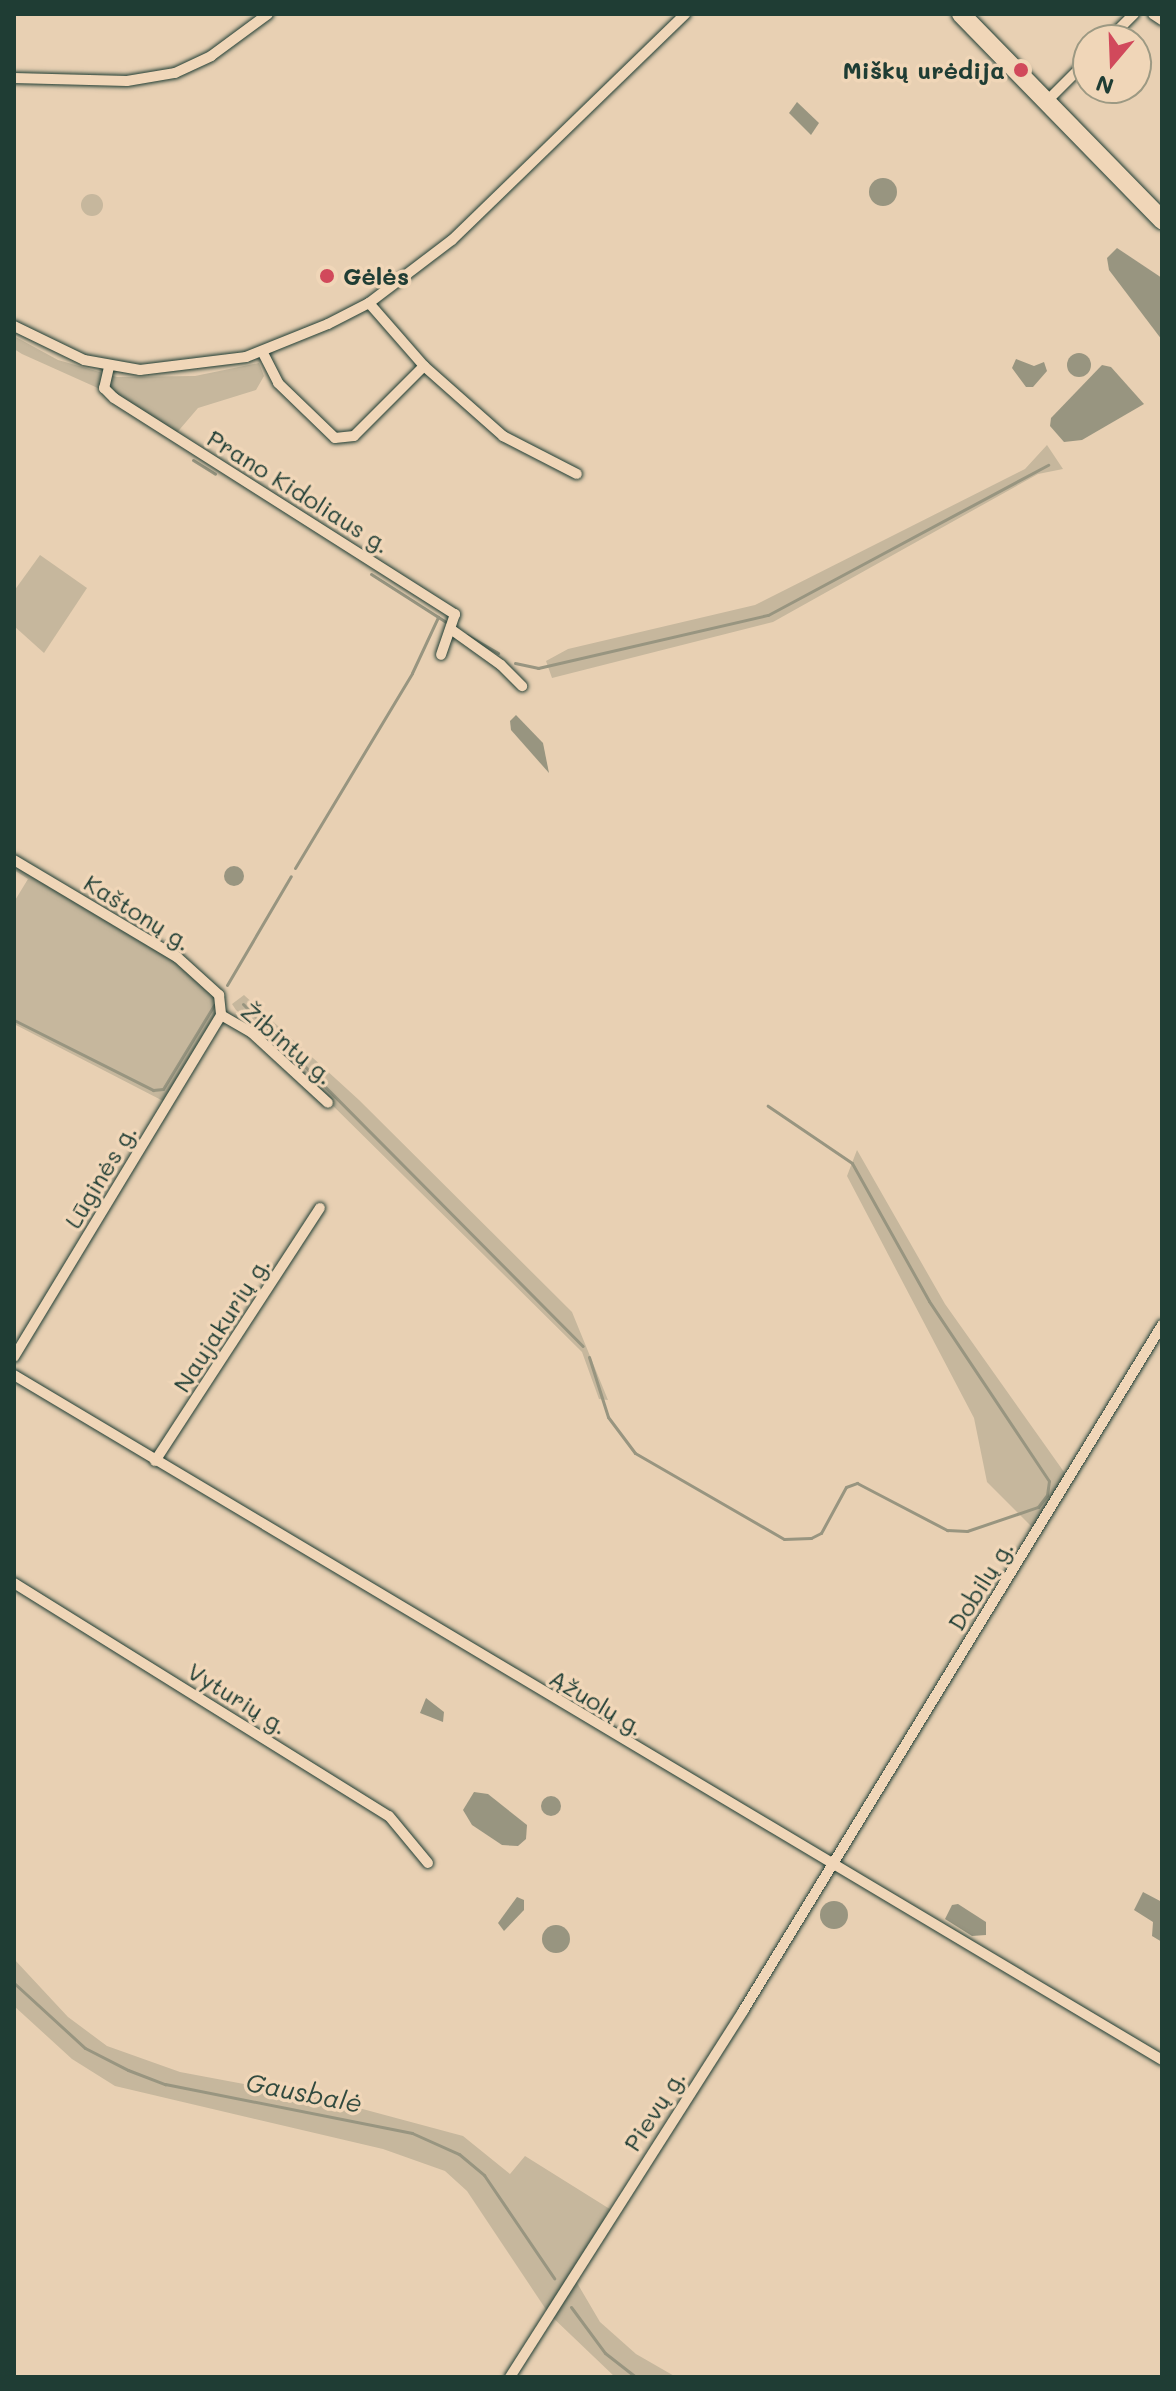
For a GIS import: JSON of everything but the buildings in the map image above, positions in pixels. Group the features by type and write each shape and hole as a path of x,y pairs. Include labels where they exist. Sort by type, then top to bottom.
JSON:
{"highway":[{"path":"961,14 1162,220"}],"street":[{"path":"14,78 127,81 175,73 211,56 268,14"},
{"path":"14,326 56,349 109,367 179,369 263,353 369,303 460,233 685,14"},
{"path":"1153,14 1162,20"},
{"path":"1046,102 1072,76"},
{"path":"369,303 424,366 503,436 577,474"},
{"path":"263,353 278,383 327,433 344,439 354,436 424,366"},
{"name":"Prano Kidoliaus g.","path":"109,367 104,388 114,398 455,614 452,630"},
{"path":"441,655 452,630 501,665 522,686"},
{"name":"Kaštonų g.","path":"14,860 177,957 219,995 221,1015"},
{"name":"Žibintų g.","path":"221,1015 252,1033 328,1103"},
{"name":"Lūginės g.","path":"14,1357 221,1015"},
{"name":"Naujakurių g.","path":"155,1461 320,1208"},
{"name":"Dobilų g.","path":"830,1864 1162,1325"},
{"name":"Ąžuolų g.","path":"14,1375 1162,2060"},
{"name":"Vyturių g.","path":"14,1583 389,1816 428,1863"},
{"name":"Pievų g.","path":"510,2377 830,1864"}],"shaded area":[{"path":"797,102 819,123 811,135 789,113"},
{"path":"883,178 893,182 897,192 893,202 883,206 873,202 869,192 873,182"},
{"path":"92,194 103,205 92,216 81,205"},
{"path":"1117,248 1162,278 1162,340 1109,270 1107,258"},
{"path":"14,336 58,360 117,377 195,376 259,363 264,376 256,390 198,408 174,436 100,389 14,349"},
{"path":"1079,353 1088,356 1091,365 1088,374 1079,377 1070,374 1067,365 1070,356"},
{"path":"1016,359 1034,366 1044,362 1047,371 1033,387 1026,387 1012,368"},
{"path":"1102,365 1111,367 1144,404 1082,440 1064,442 1050,426 1051,418"},
{"path":"1047,445 1063,469 1038,474 773,622 552,678 546,661 568,649 755,605 1025,469"},
{"path":"40,555 87,588 44,653 14,626 14,591"},
{"path":"516,715 543,743 549,773 511,730 510,721"},
{"path":"14,860 177,957 222,1005 167,1103 14,1024 14,902 28,879 14,870"},
{"path":"234,866 241,869 244,876 241,883 234,886 227,883 224,876 227,869"},
{"path":"244,995 359,1100 572,1312 608,1400 599,1399 582,1352 236,1010 232,1004"},
{"path":"857,1150 945,1304 1069,1479 1037,1532 987,1482 974,1418 847,1176"},
{"path":"426,1698 444,1712 443,1722 420,1713"},
{"path":"474,1792 488,1794 527,1825 526,1839 518,1846 502,1845 472,1825 463,1810"},
{"path":"551,1796 558,1799 561,1806 558,1813 551,1816 544,1813 541,1806 544,1799"},
{"path":"1143,1892 1162,1902 1162,1942 1152,1936 1153,1922 1134,1910"},
{"path":"517,1897 524,1900 524,1910 504,1931 498,1923"},
{"path":"834,1901 844,1905 848,1915 844,1925 834,1929 824,1925 820,1915 824,1905"},
{"path":"958,1904 986,1922 986,1935 972,1936 945,1919 952,1905"},
{"path":"556,1925 566,1929 570,1939 566,1949 556,1953 546,1949 542,1939 546,1929"},
{"path":"14,1959 68,2017 107,2046 180,2072 329,2100 463,2136 510,2174 525,2156 613,2211 573,2276 600,2322 636,2354 676,2377 615,2377 549,2314 467,2191 445,2171 383,2149 115,2086 72,2059 14,2006"}],"waterway":[{"path":"193,460 215,474"},
{"path":"515,663 538,668 768,615 1048,465"},
{"path":"371,574 446,622"},
{"path":"295,868 412,673 438,617"},
{"path":"467,635 498,653"},
{"path":"227,985 291,876"},
{"path":"243,1004 583,1346"},
{"path":"14,1020 153,1090 163,1089 214,1005"},
{"path":"589,1357 608,1417 635,1453 784,1539 811,1538 821,1533 846,1487 857,1483 947,1530 967,1531 1038,1507 1047,1495 1049,1481 929,1301 852,1163 768,1106"},
{"name":"Gausbalė","path":"14,1983 85,2048 128,2070 165,2084 412,2133 459,2154 484,2175 554,2278"},
{"name":"Gausbalė","path":"571,2307 605,2353 636,2377"}],"place":[{"name":"Miškų urėdija","path":"1021,70"},
{"name":"Gėlės","path":"327,276"}]}
